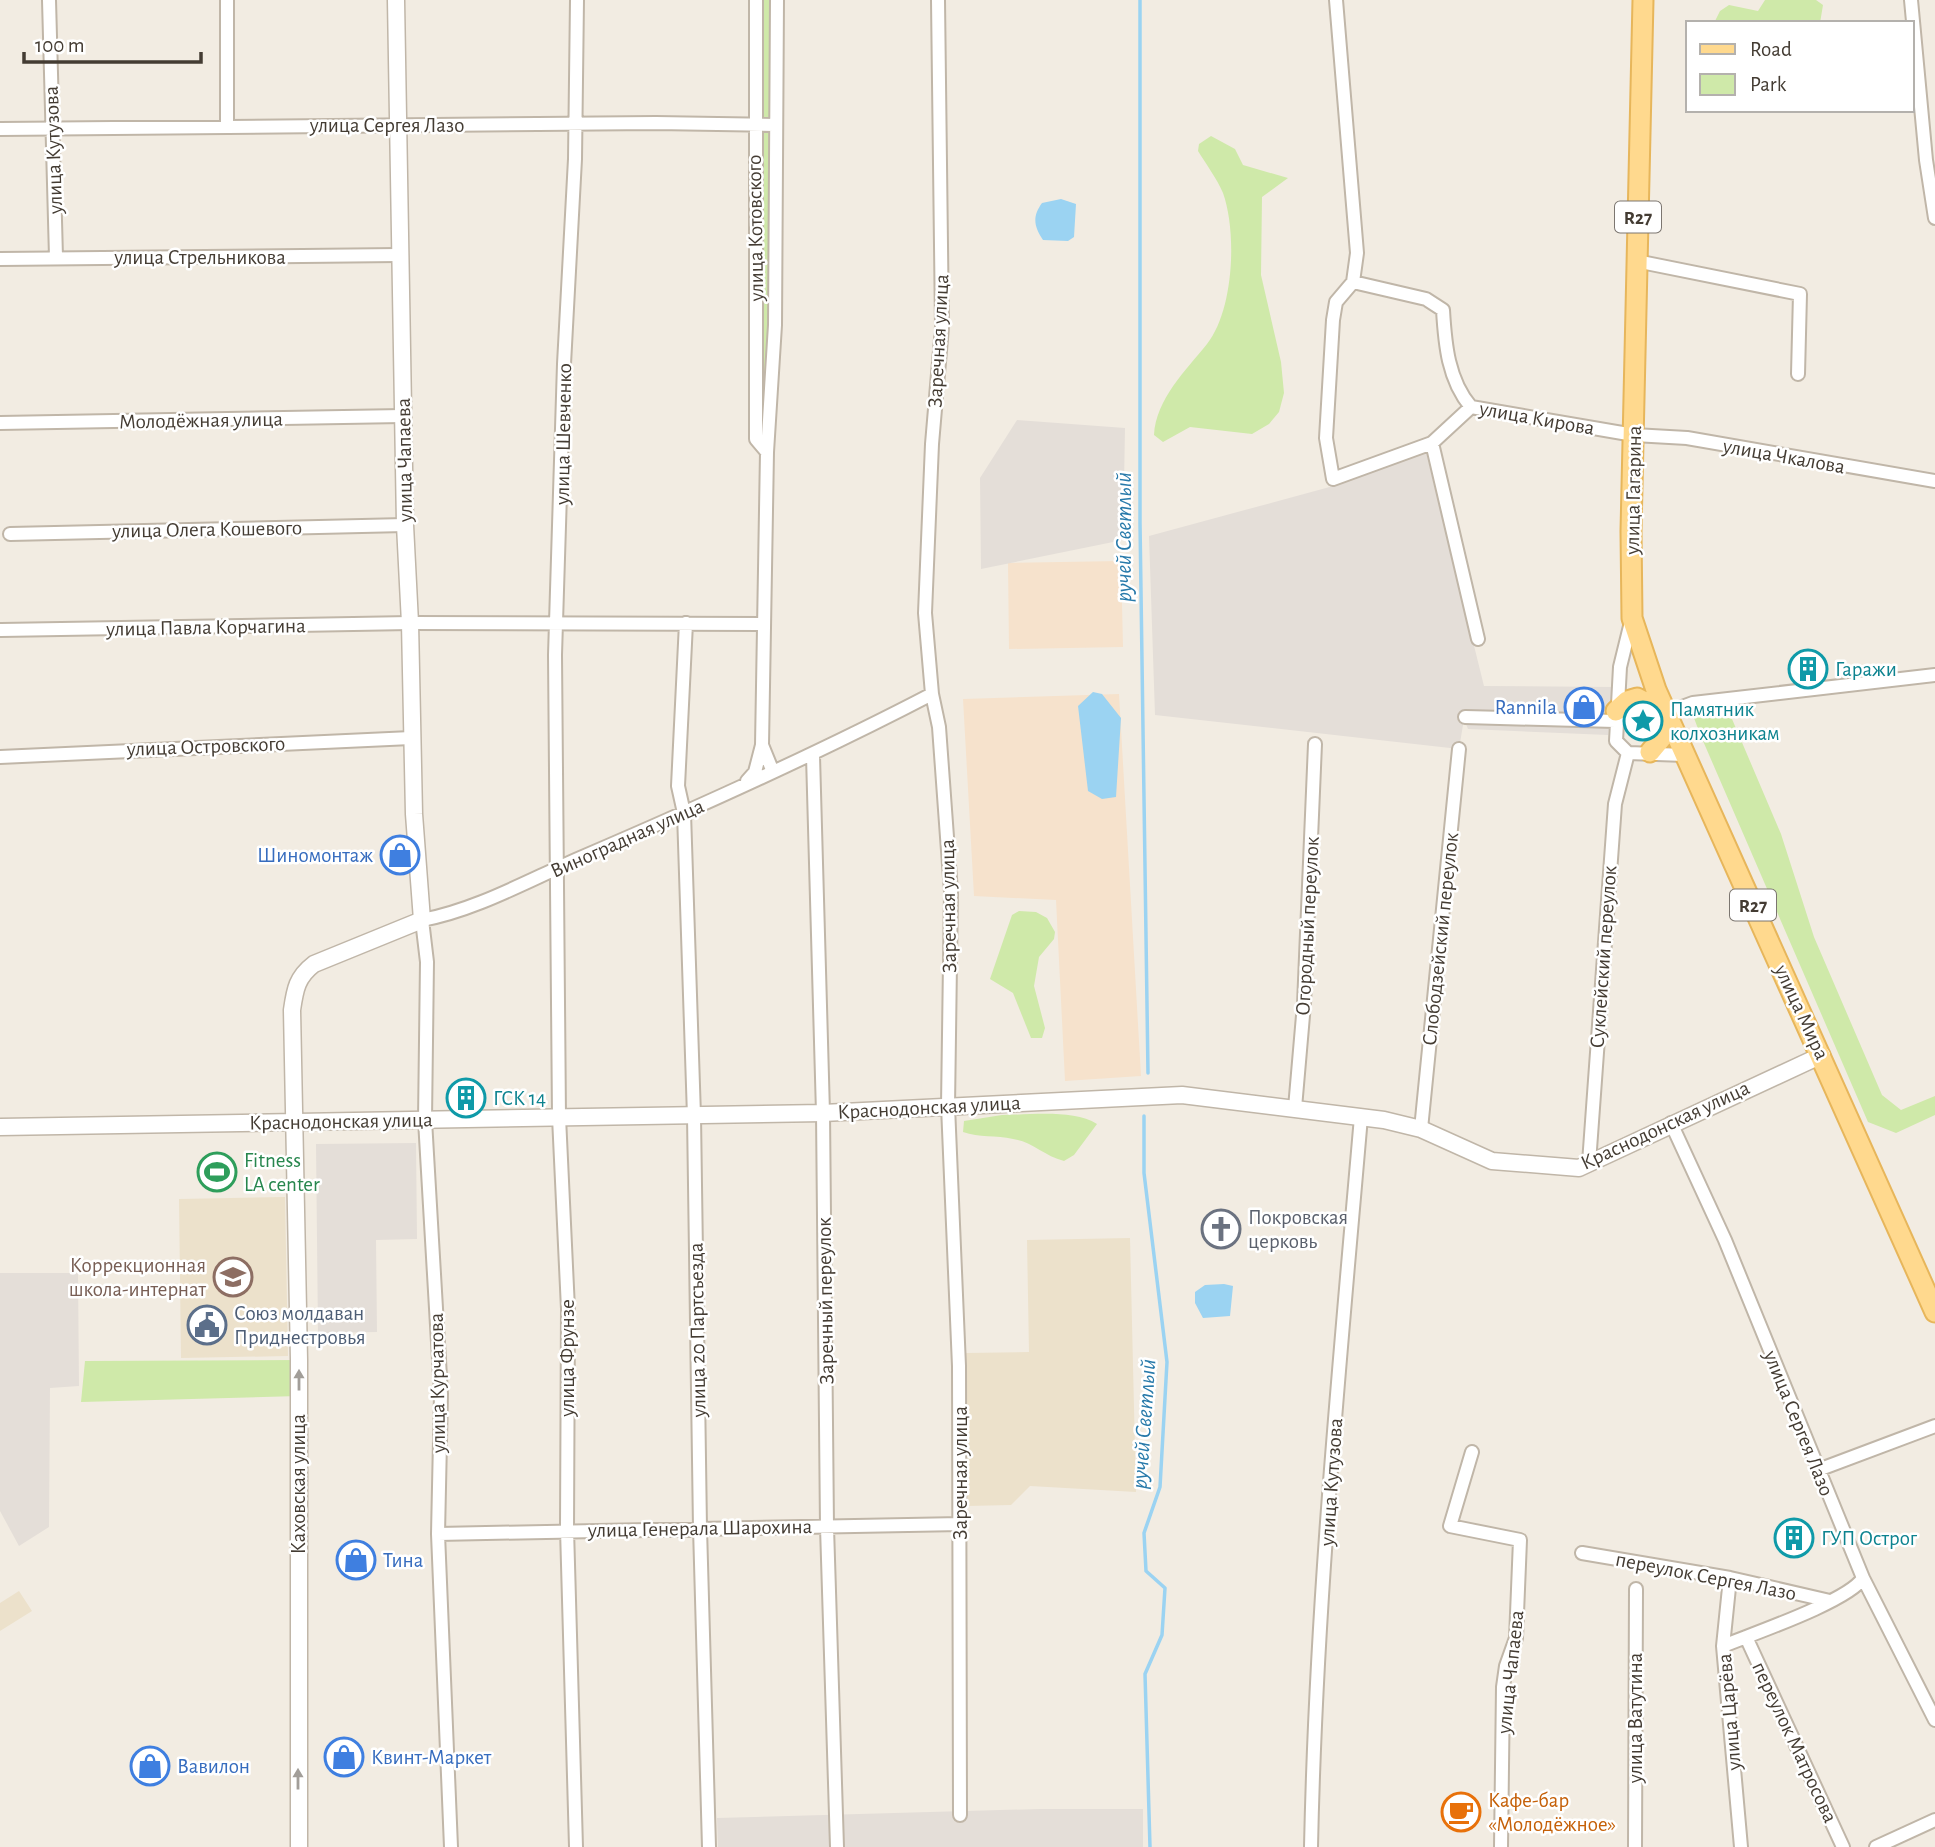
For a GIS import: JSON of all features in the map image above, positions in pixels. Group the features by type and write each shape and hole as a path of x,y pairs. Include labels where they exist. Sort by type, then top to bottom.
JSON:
{"main road":[{"name":"улица Гагарина","path":"1643,0 1636,261 1632,618 1647,669 1666,713"},
{"path":"1616,716 1627,701 1637,698 1666,713 1665,734 1650,752"},
{"name":"улица Мира","path":"1666,713 1822,1055 1935,1312"}],"street":[{"name":"улица Кутузова","path":"49,0 56,257"},
{"path":"227,0 227,125"},
{"name":"улица Чапаева","path":"396,0 396,125 411,738 422,920"},
{"name":"улица Шевченко","path":"556,869 557,622 577,0"},
{"name":"улица Котовского","path":"755,0 753,124 756,439 767,452"},
{"name":"улица Котовского","path":"773,772 762,745 767,452 775,326 774,125 777,0"},
{"name":"Заречная улица","path":"938,0 942,327 932,444 925,613 932,694 939,727 951,892 948,1106 959,1366 960,1815"},
{"path":"1336,0 1357,253 1353,282 1336,302 1333,320 1326,438 1333,479 1432,443 1471,407"},
{"path":"1911,0 1913,21"},
{"path":"1914,32 1926,160 1935,218"},
{"name":"улица Сергея Лазо","path":"0,129 227,125 774,125"},
{"name":"улица Стрельникова","path":"0,259 399,256"},
{"path":"1636,261 1800,294 1798,374"},
{"name":"улица Кирова","path":"1353,282 1426,299 1443,310 1446,350 1459,393 1471,407 1634,435"},
{"name":"Молодёжная улица","path":"0,423 403,416"},
{"name":"улица Чкалова","path":"1634,435 1686,438 1935,481"},
{"path":"1432,443 1478,639"},
{"name":"улица Олега Кошевого","path":"10,534 405,525"},
{"path":"1632,618 1624,644 1616,741 1628,753 1685,755"},
{"name":"улица Павла Корчагина","path":"1,630 410,623 763,624"},
{"name":"улица 20 Партсъезда","path":"686,623 678,786 684,813 694,1115 699,1528 709,1847"},
{"path":"1666,713 1693,703 1935,675"},
{"name":"Виноградная улица","path":"314,964 422,920 463,909 556,869 813,756 932,694"},
{"path":"1465,717 1616,716"},
{"name":"улица Островского","path":"0,757 411,738"},
{"name":"Огородный переулок","path":"1295,1108 1304,1004 1315,744"},
{"path":"745,784 755,772 762,745"},
{"name":"Слободзейский переулок","path":"1421,1129 1459,749"},
{"name":"Суклейский переулок","path":"1589,1163 1615,804 1628,753"},
{"name":"Заречный переулок","path":"813,756 823,1113 827,1527 837,1847"},
{"name":"улица Фрунзе","path":"556,869 559,1117 568,1309 567,1529 576,1847"},
{"name":"улица Курчатова","path":"422,920 427,962 425,1120 441,1394 438,1534 451,1847"},
{"name":"Каховская улица","path":"299,1847 296,1122 292,1010 295,987 301,974 314,964"},
{"name":"Краснодонская улица","path":"0,1127 823,1113 1182,1095 1361,1117 1421,1129 1492,1161 1567,1168 1589,1163 1822,1055"},
{"name":"улица Кутузова","path":"1311,1847 1313,1759 1328,1505 1361,1117"},
{"name":"улица Сергея Лазо","path":"1671,1123 1725,1240 1863,1578 1935,1720"},
{"path":"1818,1470 1935,1426"},
{"name":"улица Чапаева","path":"1472,1452 1450,1526 1520,1540 1516,1638 1503,1687 1501,1847"},
{"name":"улица Генерала Шарохина","path":"438,1534 567,1529 961,1524"},
{"name":"переулок Сергея Лазо","path":"1582,1553 1730,1578 1830,1601"},
{"name":"улица Царёва","path":"1730,1578 1723,1646 1741,1847"},
{"name":"переулок Сергея Лазо","path":"1723,1646 1830,1601 1856,1587 1863,1578"},
{"name":"улица Ватутина","path":"1635,1847 1636,1589"},
{"name":"переулок Матросова","path":"1746,1637 1843,1847"},
{"path":"1875,1847 1935,1820"}],"shaded area":[{"path":"1017,420 1125,428 1123,540 981,569 980,478"},
{"path":"1426,452 1484,686 1613,687 1608,735 1468,729 1464,719 1459,749 1155,715 1149,536 1337,485"},
{"path":"1121,561 1123,647 1009,649 1008,563"},
{"path":"1119,694 1141,1076 1065,1081 1056,900 974,896 963,699"},
{"path":"416,1143 417,1239 376,1240 377,1332 318,1333 316,1144"},
{"name":"Коррекционная школа-интернат","path":"285,1197 288,1356 181,1358 179,1199"},
{"path":"1130,1238 1136,1492 1030,1486 1011,1505 967,1506 966,1353 1029,1352 1027,1240"},
{"path":"0,1273 78,1273 79,1386 50,1388 49,1527 19,1546 0,1511"},
{"path":"19,1591 32,1611 0,1631 0,1603"},
{"path":"1040,1809 1143,1809 1143,1847 718,1847 717,1818"}],"green space":[{"path":"756,0 777,0 767,452 756,439"},
{"path":"1765,0 1816,0 1823,5 1820,21 1715,21 1720,11 1729,5 1758,11"},
{"path":"1211,136 1235,149 1243,165 1288,178 1262,197 1261,275 1281,362 1284,393 1279,412 1269,424 1252,434 1190,427 1163,442 1154,435 1160,409 1173,386 1216,329 1228,292 1231,249 1227,209 1221,188 1198,151 1199,144"},
{"path":"1641,707 1664,721 1647,741 1636,737 1630,728 1630,719"},
{"path":"1700,710 1716,711 1732,719 1781,834 1814,937 1882,1095 1901,1110 1935,1096 1935,1115 1896,1133 1868,1122 1700,734 1694,718"},
{"path":"1019,911 1036,912 1047,918 1055,932 1054,939 1039,957 1034,986 1045,1028 1042,1038 1031,1038 1013,993 990,979 1012,915"},
{"path":"1002,1115 1076,1116 1097,1124 1074,1155 1064,1161 1020,1141 963,1132 964,1121"},
{"path":"299,1360 299,1396 81,1402 85,1361"}],"water":[{"path":"1061,199 1076,204 1074,237 1068,241 1043,240 1036,226 1037,213 1042,203"},
{"path":"1093,692 1102,694 1121,718 1116,797 1102,799 1088,791 1078,706"},
{"path":"1205,1285 1233,1286 1230,1316 1203,1318 1195,1303 1195,1292"}],"waterway":[{"name":"ручей Светлый","path":"1140,0 1140,523 1148,1073"},
{"name":"ручей Светлый","path":"1144,1116 1144,1173 1167,1362 1160,1487 1144,1533 1146,1571 1165,1588 1162,1635 1145,1674 1150,1847"}],"place":[{"name":"Гаражи","path":"1808,669"},
{"name":"Rannila","path":"1584,707"},
{"name":"Памятник колхозникам","path":"1643,721"},
{"name":"Шиномонтаж","path":"400,855"},
{"name":"ГСК 14","path":"466,1098"},
{"name":"Fitness LA center","path":"217,1172"},
{"name":"Покровская церковь","path":"1221,1229"},
{"name":"Коррекционная школа-интернат","path":"233,1277"},
{"name":"Союз молдаван Приднестровья","path":"207,1325"},
{"name":"ГУП Острог","path":"1794,1538"},
{"name":"Тина","path":"356,1560"},
{"name":"Квинт-Маркет","path":"344,1757"},
{"name":"Вавилон","path":"150,1766"},
{"name":"Кафе-бар «Молодёжное»","path":"1461,1812"}]}
